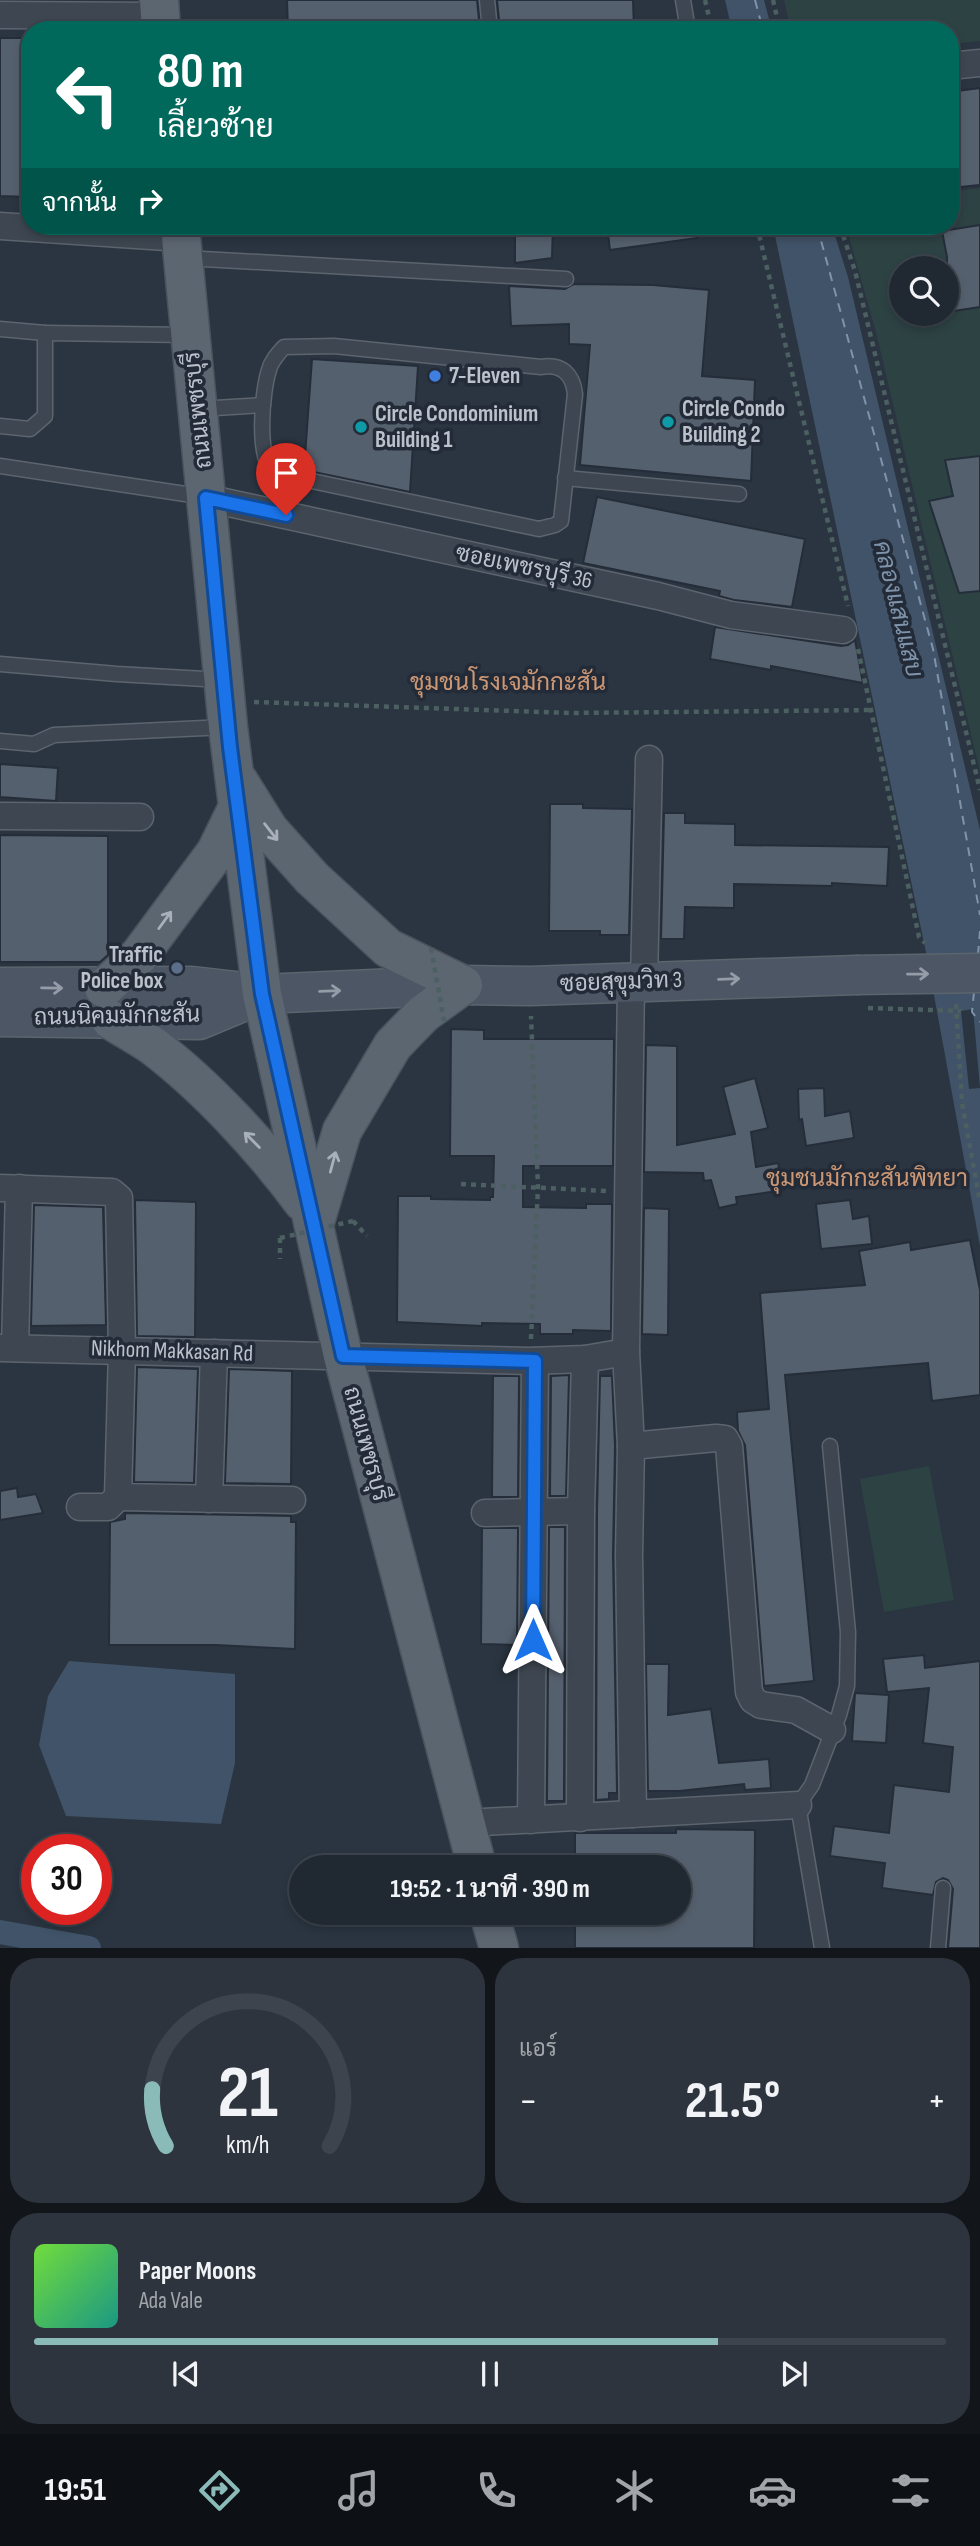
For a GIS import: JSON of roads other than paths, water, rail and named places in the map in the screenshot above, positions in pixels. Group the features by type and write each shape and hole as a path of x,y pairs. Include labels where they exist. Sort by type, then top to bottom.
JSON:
{"main road":[{"name":"ถนนเพชรบุรี","path":"182,241 236,792 262,994 301,1226 343,1356 473,1855"},
{"path":"236,792 312,878 388,948 463,985 423,1014 393,1045 342,1131 301,1226"},
{"path":"236,792 216,852 107,1004 196,1084 274,1163 301,1226"},
{"path":"492,1925 499,1948"}],"street":[{"path":"0,15 160,15"},
{"path":"959,65 980,63"},
{"path":"0,226 21,226"},
{"path":"123,235 182,241"},
{"name":"ซอยเพชรบุรี 36","path":"206,498 658,596 731,615 850,629"},
{"path":"633,1814 629,1555 631,1446 626,1352 628,1192 649,759"},
{"path":"0,816 140,817"},
{"name":"ซอยสุขุมวิท 3","path":"262,994 638,981 857,991 980,973"},
{"name":"ถนนนิคมมักกะสัน","path":"0,987 199,1020 262,994"},
{"name":"ถนนนิคมมักกะสัน","path":"0,1017 107,1004"},
{"path":"7,1348 10,1188 112,1192 120,1198 122,1349 118,1497 108,1507 80,1507"},
{"name":"Nikhom Makkasan Rd","path":"7,1348 533,1361 585,1359 626,1352"},
{"path":"209,1499 214,1353"},
{"path":"580,1818 581,1511 585,1359"},
{"path":"531,1821 533,1361"},
{"path":"631,1446 725,1439 729,1446 748,1692 753,1700 761,1705 796,1710 832,1730"},
{"path":"118,1497 292,1500"},
{"path":"485,1513 581,1511"},
{"path":"464,1823 798,1805"}],"lane":[{"path":"487,0 489,21"},
{"path":"683,0 686,21"},
{"path":"182,241 566,279"},
{"path":"0,329 45,333 191,335"},
{"path":"0,426 30,429 45,416 45,333"},
{"path":"334,346 541,367 557,366 571,376 575,394 561,521 539,529 281,476 274,473 266,463 263,405 268,370 284,347 334,346"},
{"path":"198,409 263,405"},
{"path":"0,466 206,498"},
{"path":"565,478 739,494"},
{"path":"0,664 117,674 226,702"},
{"path":"0,741 34,744 54,735 226,702"},
{"path":"822,1948 798,1805 812,1785 847,1686 848,1632 830,1446"},
{"path":"938,1948 943,1888"}],"water":[{"path":"725,0 764,0 770,21 730,21"},
{"name":"คลองแสนแสบ","path":"775,235 835,235 848,277 980,830 980,1246 927,957"},
{"path":"69,1661 235,1674 235,1763 221,1824 66,1816 39,1745 48,1696"}],"waterway":[{"path":"0,1932 89,1948"}],"place":[{"name":"7-Eleven","path":"435,376"},
{"name":"Circle Condo Building 2","path":"668,422"},
{"name":"Circle Condominium Building 1","path":"361,427"},
{"name":"Traffic Police box","path":"177,968"}],"district":[{"name":"ชุมชนโรงเจมักกะสัน","path":"508,682"},
{"name":"ชุมชนมักกะสันพิทยา","path":"867,1178"}]}
